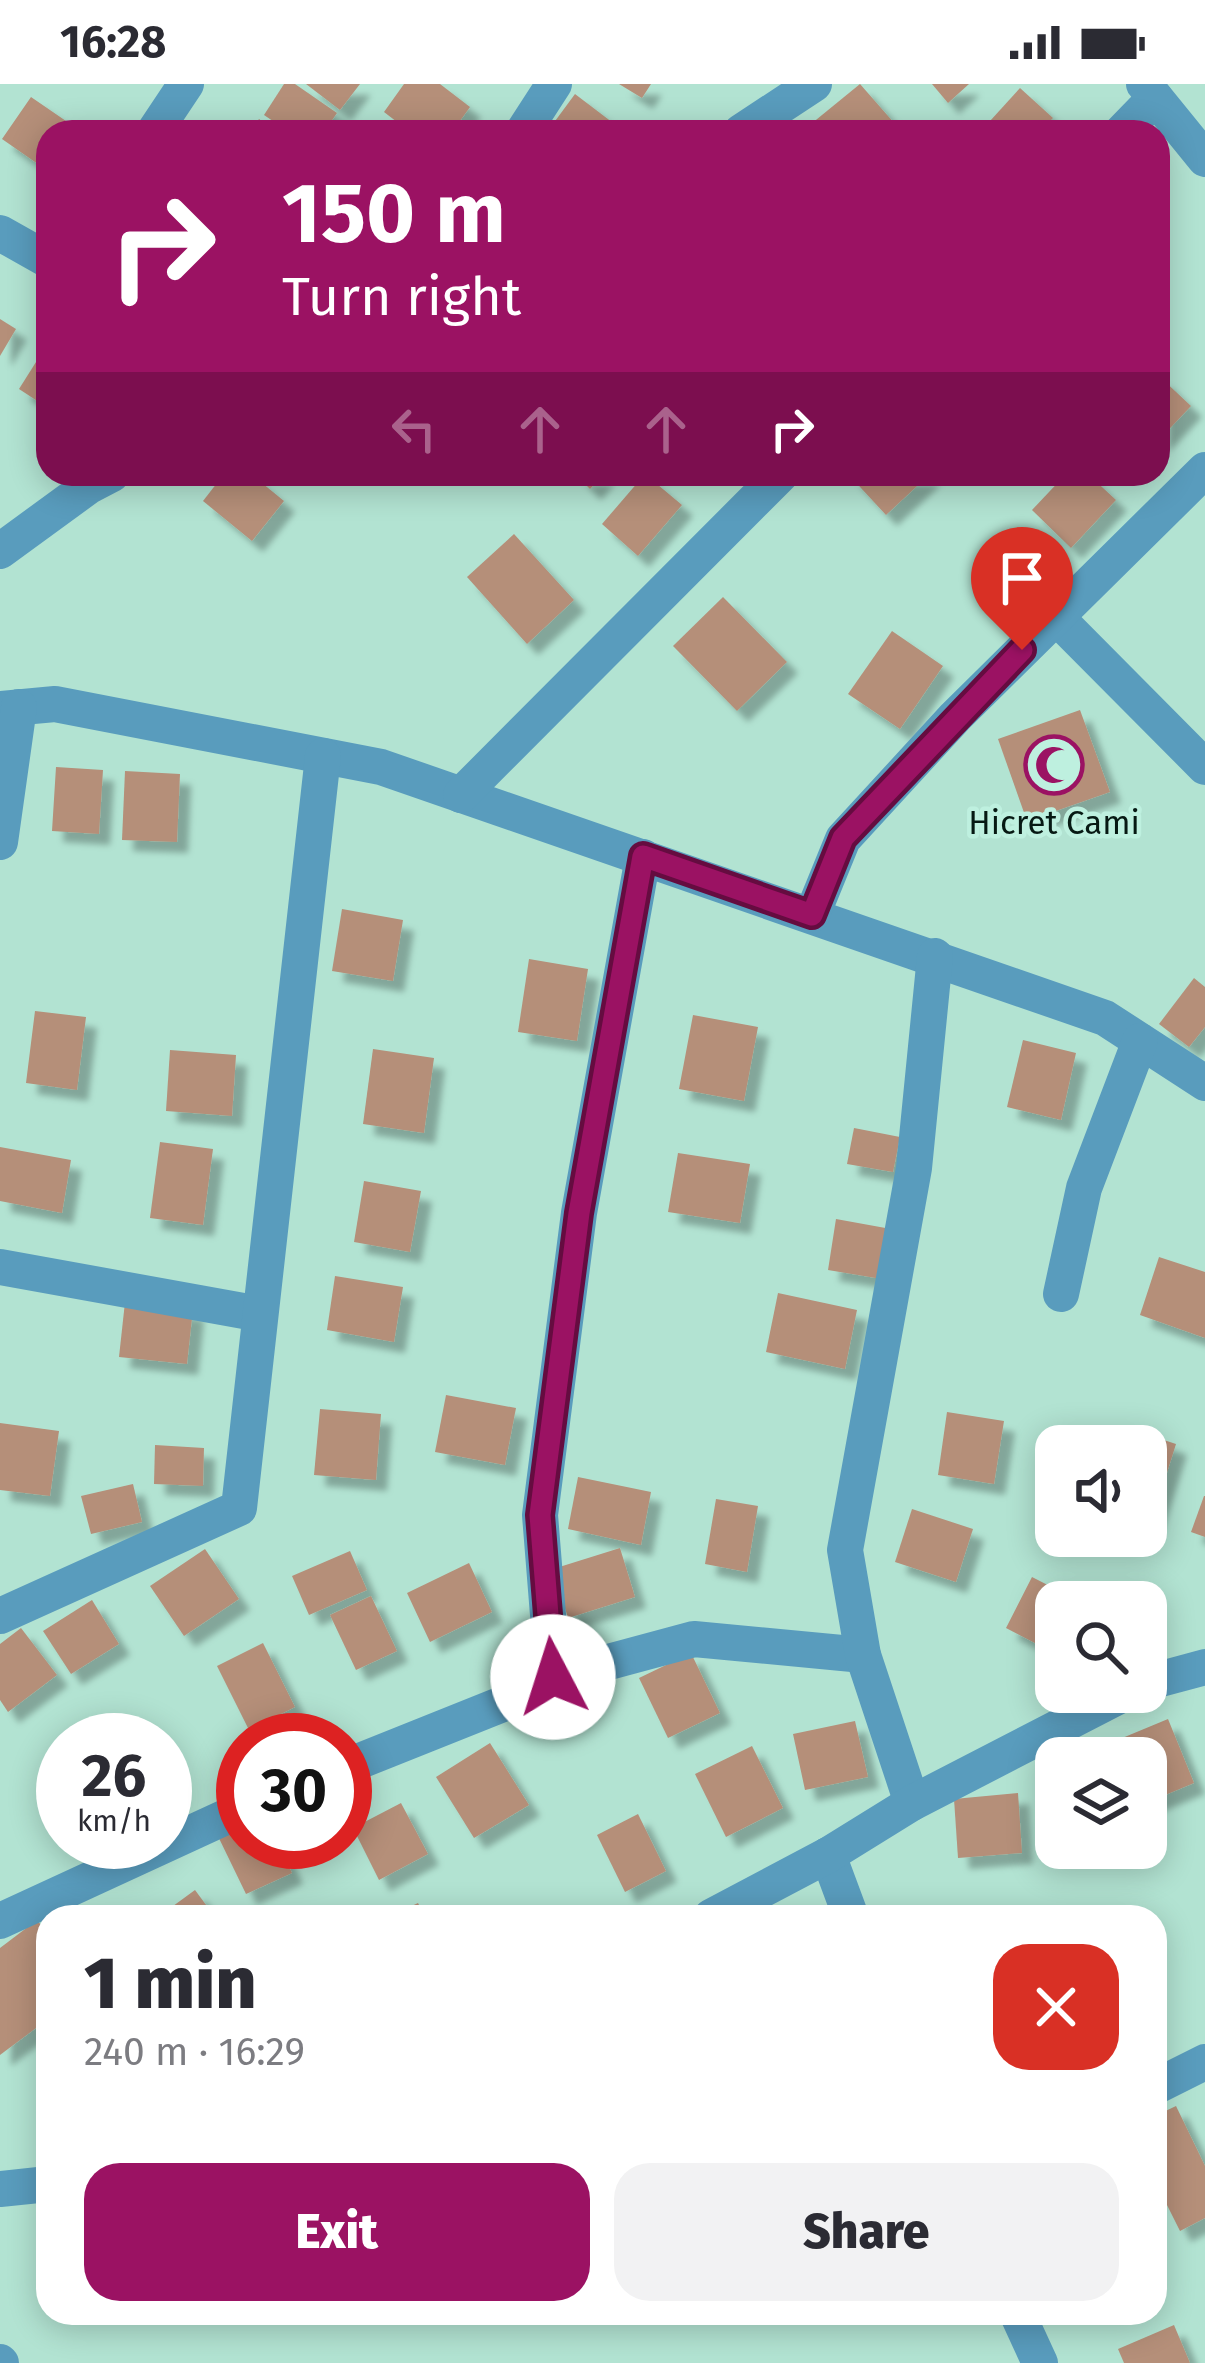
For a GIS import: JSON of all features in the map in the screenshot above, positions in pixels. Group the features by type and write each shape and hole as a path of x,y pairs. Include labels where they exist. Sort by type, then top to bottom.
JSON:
{"street":[{"path":"162,120 186,84"},
{"path":"532,120 554,84"},
{"path":"759,120 814,84"},
{"path":"1130,120 1150,91 1205,159"},
{"path":"0,233 36,253"},
{"path":"812,915 843,838 955,717 1205,470"},
{"path":"0,550 88,486"},
{"path":"461,794 769,486"},
{"path":"1056,616 1205,767"},
{"path":"0,842 9,708 55,704 381,767 1105,1018 1205,1083"},
{"path":"0,1616 238,1508 323,756"},
{"path":"553,1677 540,1515 579,1213 643,856"},
{"path":"912,1803 862,1655 845,1550 914,1168 935,956"},
{"path":"1060,1294 1084,1188 1140,1041"},
{"path":"0,1267 260,1314"},
{"path":"372,1756 525,1695 553,1677 694,1639 862,1655"},
{"path":"1167,1677 1205,1667"},
{"path":"734,1905 912,1803 1086,1713"},
{"path":"0,1921 216,1821"},
{"path":"828,1855 847,1905"},
{"path":"1167,2081 1205,2062"},
{"path":"0,2189 36,2185"},
{"path":"1023,2325 1040,2363"}],"building":[{"path":"284,84 295,84 337,113 332,120 271,120 264,115"},
{"path":"306,84 360,84 340,110"},
{"path":"404,84 440,84 470,107 461,120 394,120 384,112"},
{"path":"619,84 651,84 642,98"},
{"path":"860,84 892,120 816,120"},
{"path":"932,84 969,84 948,103"},
{"path":"1020,88 1053,118 1051,120 991,120"},
{"path":"575,94 609,120 556,120"},
{"path":"31,97 65,120 36,120 36,163 2,139"},
{"path":"0,319 16,329 0,356"},
{"path":"36,362 36,400 19,389"},
{"path":"1170,386 1191,406 1170,428"},
{"path":"215,486 266,486 284,501 252,541 203,501"},
{"path":"635,486 659,486 682,505 638,556 602,524"},
{"path":"859,486 917,486 886,515"},
{"path":"1055,486 1101,486 1116,500 1071,548 1032,510"},
{"path":"514,534 574,600 527,644 467,577"},
{"path":"723,597 787,662 737,711 673,646"},
{"path":"892,631 943,666 900,729 848,694"},
{"name":"Hicret Cami","path":"1080,710 1110,792 1027,821 998,739"},
{"path":"56,767 103,770 99,834 52,831"},
{"path":"125,771 180,774 177,842 122,840"},
{"path":"342,909 403,920 393,981 332,971"},
{"path":"529,959 588,969 577,1041 518,1032"},
{"path":"1194,978 1205,987 1205,1027 1189,1047 1159,1024"},
{"path":"35,1011 86,1017 77,1090 26,1083"},
{"path":"693,1015 758,1027 744,1101 679,1089"},
{"path":"1023,1040 1076,1053 1061,1120 1007,1107"},
{"path":"373,1049 434,1058 424,1133 363,1124"},
{"path":"170,1050 236,1055 232,1116 166,1111"},
{"path":"854,1128 900,1137 893,1172 847,1164"},
{"path":"160,1142 213,1149 203,1225 150,1218"},
{"path":"0,1147 71,1160 62,1213 0,1201"},
{"path":"678,1153 750,1164 740,1223 668,1212"},
{"path":"364,1181 421,1191 410,1252 354,1242"},
{"path":"836,1219 891,1229 882,1279 828,1270"},
{"path":"1159,1257 1205,1272 1205,1338 1140,1315"},
{"path":"335,1276 403,1287 394,1342 327,1330"},
{"path":"778,1293 857,1310 845,1369 766,1352"},
{"path":"125,1302 193,1309 187,1364 119,1357"},
{"path":"446,1395 516,1408 505,1465 435,1452"},
{"path":"320,1409 381,1414 376,1480 314,1475"},
{"path":"947,1412 1004,1421 994,1484 938,1475"},
{"path":"0,1423 59,1431 50,1496 0,1490"},
{"path":"1167,1441 1176,1444 1167,1472"},
{"path":"155,1445 204,1448 203,1486 154,1484"},
{"path":"578,1477 651,1492 641,1545 568,1529"},
{"path":"133,1484 142,1522 91,1534 81,1496"},
{"path":"1205,1496 1205,1537 1191,1532"},
{"path":"716,1499 758,1506 747,1572 705,1564"},
{"path":"912,1509 973,1529 956,1582 895,1562"},
{"path":"620,1548 635,1597 568,1618 553,1569"},
{"path":"205,1549 239,1599 184,1636 150,1586"},
{"path":"350,1551 367,1590 309,1615 292,1576"},
{"path":"469,1563 492,1612 430,1642 407,1593"},
{"path":"1032,1577 1040,1581 1035,1581 1035,1643 1006,1628"},
{"path":"371,1596 397,1651 356,1670 330,1615"},
{"path":"92,1600 119,1644 71,1674 43,1631"},
{"path":"21,1628 57,1675 8,1712 0,1700 0,1644"},
{"path":"263,1643 295,1707 283,1713 240,1713 217,1666"},
{"path":"691,1653 720,1713 668,1738 639,1678"},
{"path":"1168,1719 1194,1783 1167,1794 1167,1737 1125,1737"},
{"path":"855,1721 868,1777 805,1790 793,1734"},
{"path":"490,1743 529,1805 474,1838 436,1777"},
{"path":"752,1746 783,1808 726,1837 695,1774"},
{"path":"1018,1793 1022,1853 958,1858 954,1799"},
{"path":"401,1803 428,1854 379,1880 372,1866 372,1818"},
{"path":"638,1814 666,1871 625,1892 597,1835"},
{"path":"234,1869 290,1869 292,1873 246,1894"},
{"path":"195,1890 206,1905 174,1905"},
{"path":"36,1921 36,2028 0,2055 0,1948"},
{"path":"1176,2106 1205,2166 1205,2218 1180,2231 1167,2205 1167,2110"},
{"path":"1174,2325 1190,2363 1124,2363 1118,2349"}],"place":[{"name":"Hicret Cami","path":"1054,765"}],"route":[{"path":"553,1677 540,1515 579,1213 643,856 812,915 843,838 1022,650"}]}
